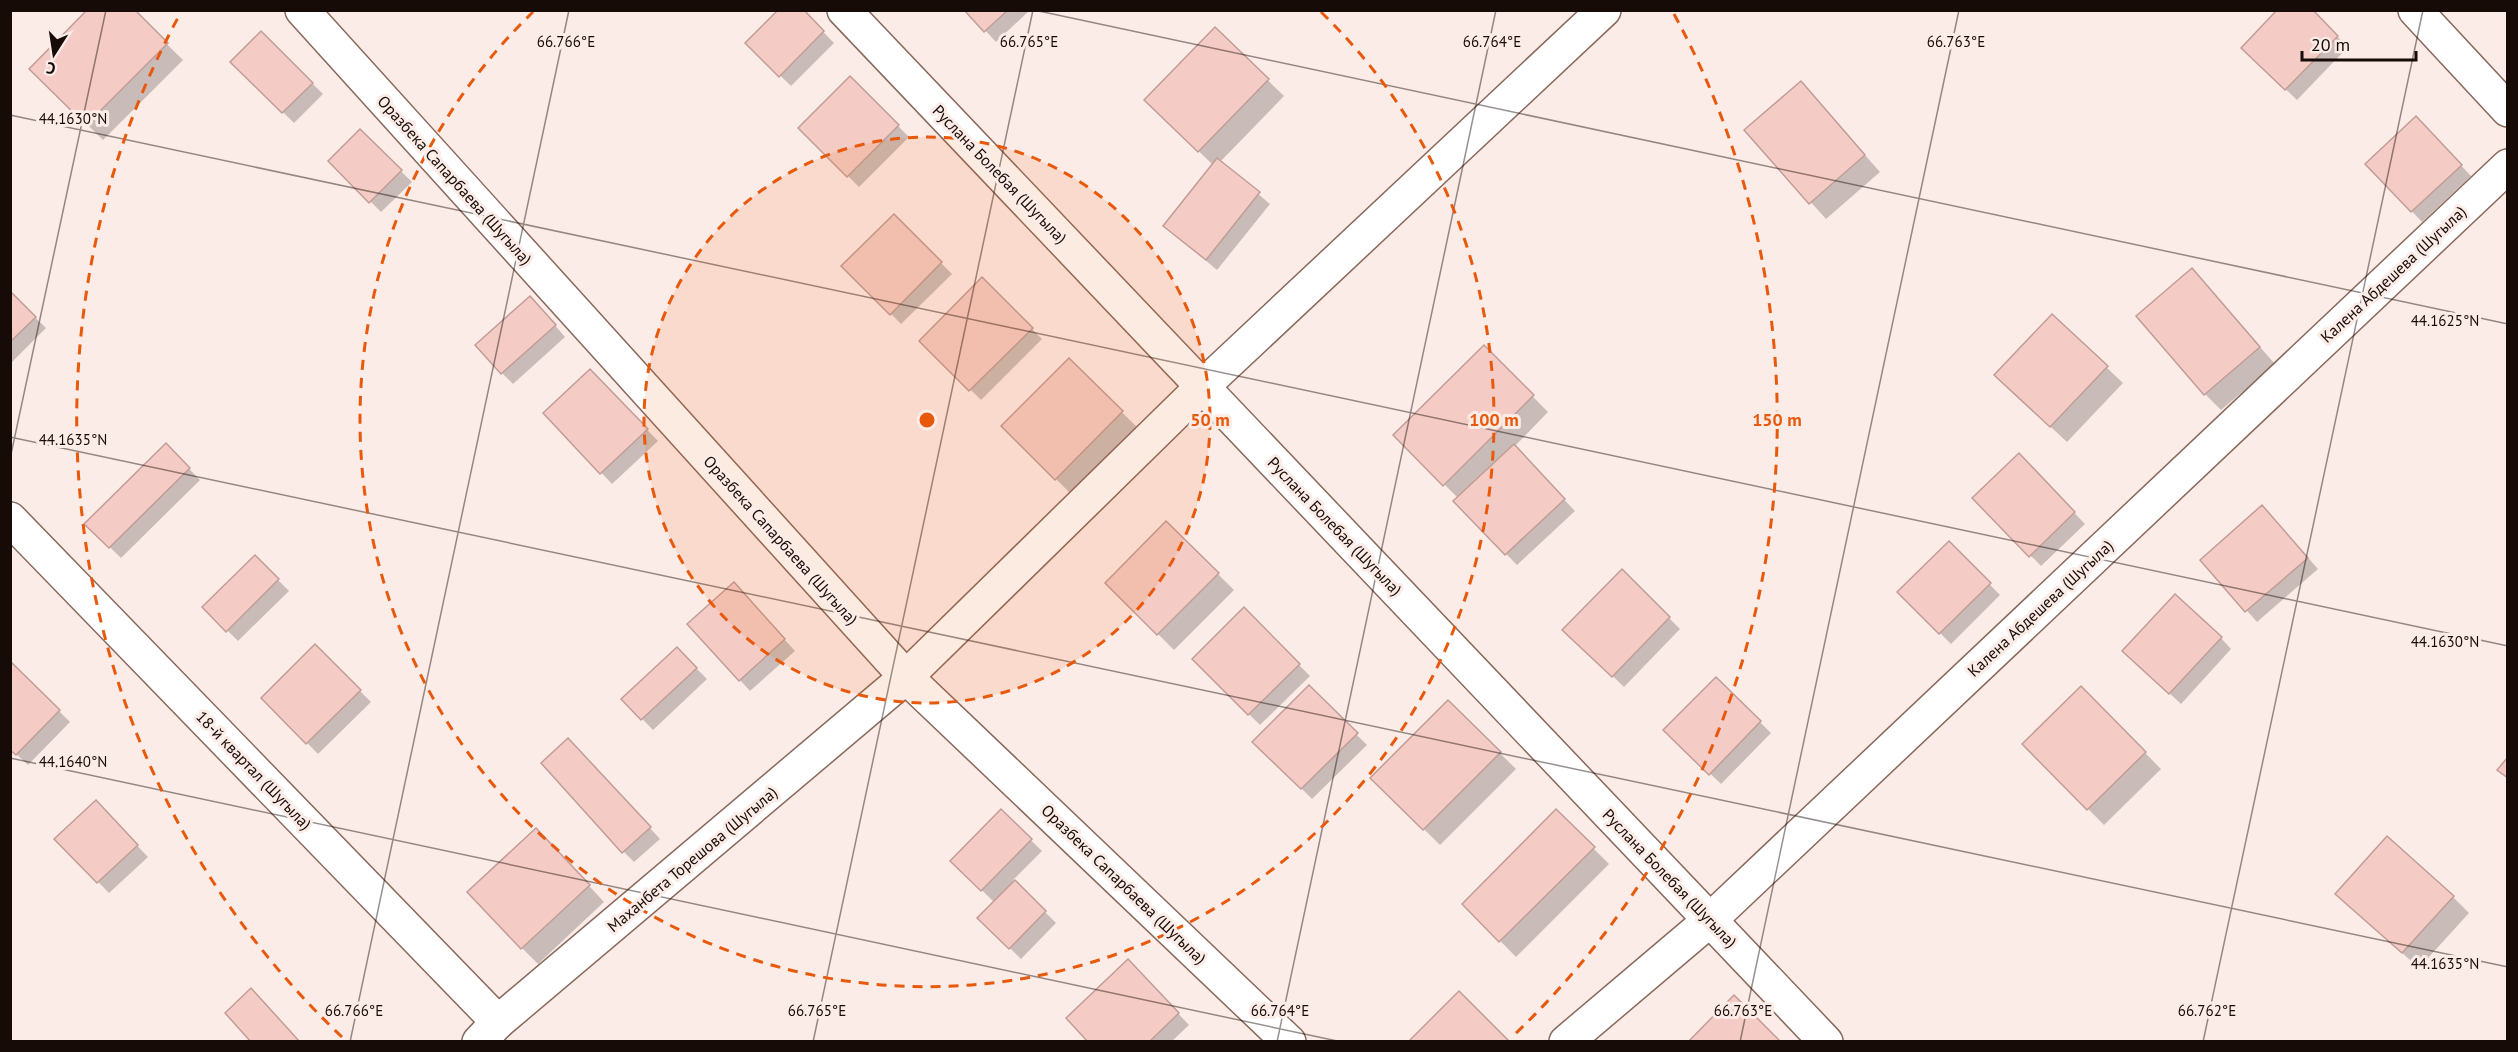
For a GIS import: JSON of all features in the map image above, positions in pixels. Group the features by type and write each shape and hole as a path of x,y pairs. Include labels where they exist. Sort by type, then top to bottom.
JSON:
{"street":[{"name":"Оразбека Сапарбаева (Шугыла)","path":"302,10 906,677 1289,1041"},
{"name":"Руслана Болебая (Шугыла)","path":"844,10 1826,1041"},
{"name":"Маханбета Торешова (Шугыла)","path":"488,1032 906,677 1202,387 1605,10"},
{"path":"2415,10 2508,110"},
{"name":"Калена Абдешева (Шугыла)","path":"1566,1041 1710,920 2508,166"},
{"name":"18-й квартал (Шугыла)","path":"10,519 488,1032"}],"building":[{"path":"87,10 135,10 168,43 86,125 29,69"},
{"path":"778,10 804,10 824,31 779,77 745,43"},
{"path":"964,10 1008,10 984,32"},
{"path":"2277,10 2313,10 2338,36 2285,90 2241,48"},
{"path":"1215,27 1269,79 1198,152 1144,100"},
{"path":"261,31 313,83 282,113 230,62"},
{"path":"850,76 899,125 847,177 798,128"},
{"path":"1801,81 1865,155 1809,204 1744,130"},
{"path":"2416,116 2462,165 2411,212 2365,164"},
{"path":"360,129 402,170 369,203 328,161"},
{"path":"1217,158 1260,192 1206,260 1163,226"},
{"path":"894,214 942,262 890,315 841,266"},
{"path":"2192,268 2260,347 2204,395 2136,316"},
{"path":"982,277 1033,328 969,391 919,341"},
{"path":"10,291 36,317 10,342"},
{"path":"530,296 556,325 501,374 475,345"},
{"path":"2052,314 2108,366 2050,427 1994,375"},
{"path":"1484,345 1534,395 1443,486 1393,435"},
{"path":"1069,358 1123,411 1055,480 1001,426"},
{"path":"590,369 648,429 600,474 543,413"},
{"path":"166,443 190,468 109,548 84,524"},
{"path":"1514,444 1565,499 1505,555 1453,501"},
{"path":"2019,453 2075,512 2029,557 1972,498"},
{"path":"2262,505 2308,558 2245,612 2200,560"},
{"path":"1166,521 1219,573 1157,635 1105,583"},
{"path":"1949,541 1991,583 1939,634 1897,592"},
{"path":"255,555 279,579 226,632 202,607"},
{"path":"1622,569 1670,617 1612,677 1562,630"},
{"path":"734,582 785,639 739,681 687,624"},
{"path":"2175,594 2222,637 2169,694 2122,651"},
{"path":"1244,607 1300,664 1248,715 1192,659"},
{"path":"315,644 361,690 306,744 261,698"},
{"path":"677,647 697,668 641,720 621,699"},
{"path":"11,662 60,710 16,755 10,750"},
{"path":"1716,677 1761,721 1709,775 1663,730"},
{"path":"1309,685 1358,733 1301,789 1252,742"},
{"path":"2081,686 2146,752 2087,810 2022,744"},
{"path":"1448,700 1501,752 1423,830 1370,778"},
{"path":"568,738 651,827 622,853 541,763"},
{"path":"2508,757 2508,778 2497,770"},
{"path":"96,800 138,845 97,883 54,839"},
{"path":"1001,809 1032,839 981,891 950,861"},
{"path":"1556,809 1595,847 1499,942 1462,904"},
{"path":"536,828 590,885 521,949 467,892"},
{"path":"2387,836 2454,896 2402,953 2335,894"},
{"path":"1015,880 1046,911 1009,949 977,918"},
{"path":"1128,959 1179,1013 1149,1042 1088,1042 1066,1018"},
{"path":"251,988 300,1042 251,1042 225,1013"},
{"path":"1459,991 1510,1042 1408,1042"},
{"path":"1734,995 1781,1042 1688,1042"}]}
